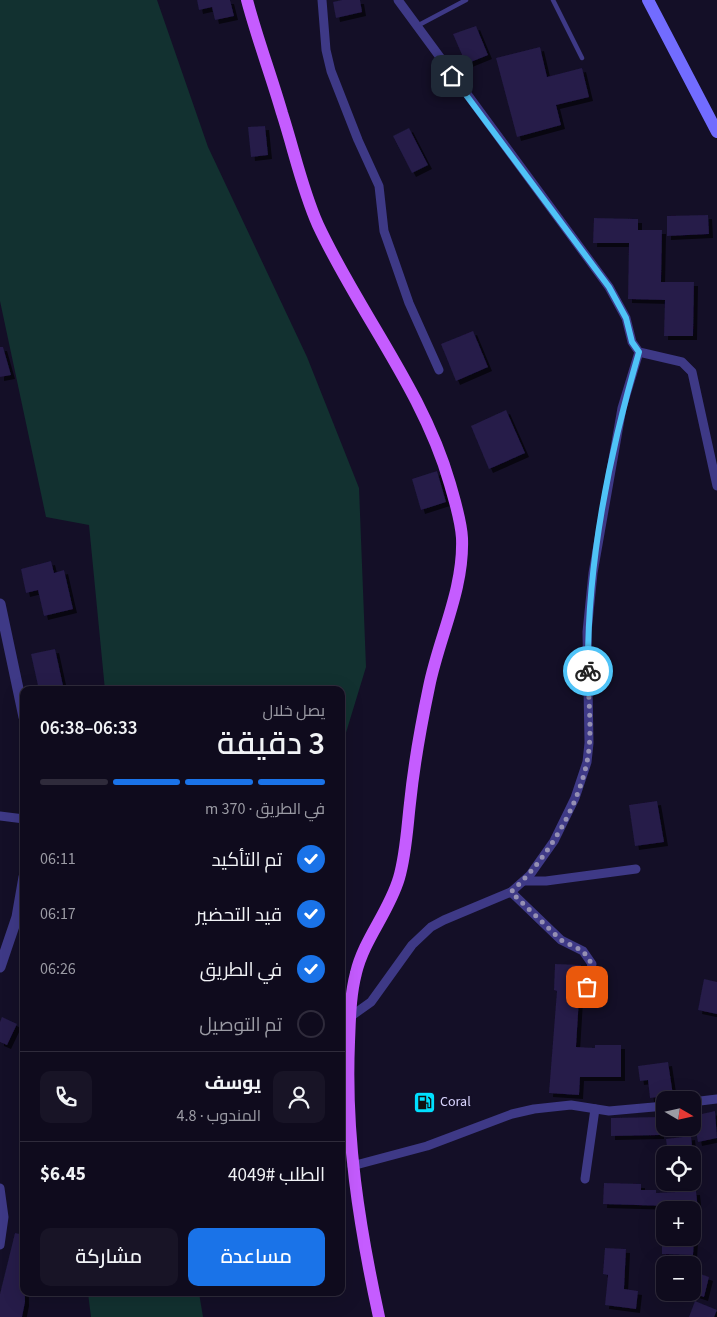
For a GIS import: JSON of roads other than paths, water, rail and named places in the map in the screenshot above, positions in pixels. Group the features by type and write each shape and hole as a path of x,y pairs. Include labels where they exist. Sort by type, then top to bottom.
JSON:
{"main road":[{"path":"247,0 309,203 340,266 427,418 456,504 462,538 462,559 456,588 429,682 418,746 405,852 400,874 388,905 360,957 350,1017 348,1061 352,1166 359,1222 379,1317"},
{"path":"648,0 683,63 717,132"}],"street":[{"path":"322,0 326,50 331,71 358,140 379,186 384,231 409,302 439,370"},
{"path":"398,0 609,287 626,318 632,342 639,352 682,362 692,372 717,486"},
{"path":"350,1017 371,1002 412,945 431,927 511,892 524,880 543,858 554,841 575,798 587,762 589,743 588,632 593,573 622,408 639,352"},
{"path":"0,604 20,698"},
{"path":"0,816 20,818"},
{"path":"524,880 546,881 636,869"},
{"path":"511,892 561,940 583,951 592,964 587,987"},
{"path":"0,967 17,917 20,900"},
{"path":"701,1101 717,1099"},
{"path":"352,1166 427,1146 512,1114 571,1105 610,1111 656,1107"},
{"path":"585,1179 595,1109"},
{"path":"0,1188 4,1218 0,1245"}],"lane":[{"path":"416,27 466,0"},
{"path":"553,0 582,58"}],"place":[{"name":"Coral","path":"424,1102"}]}
